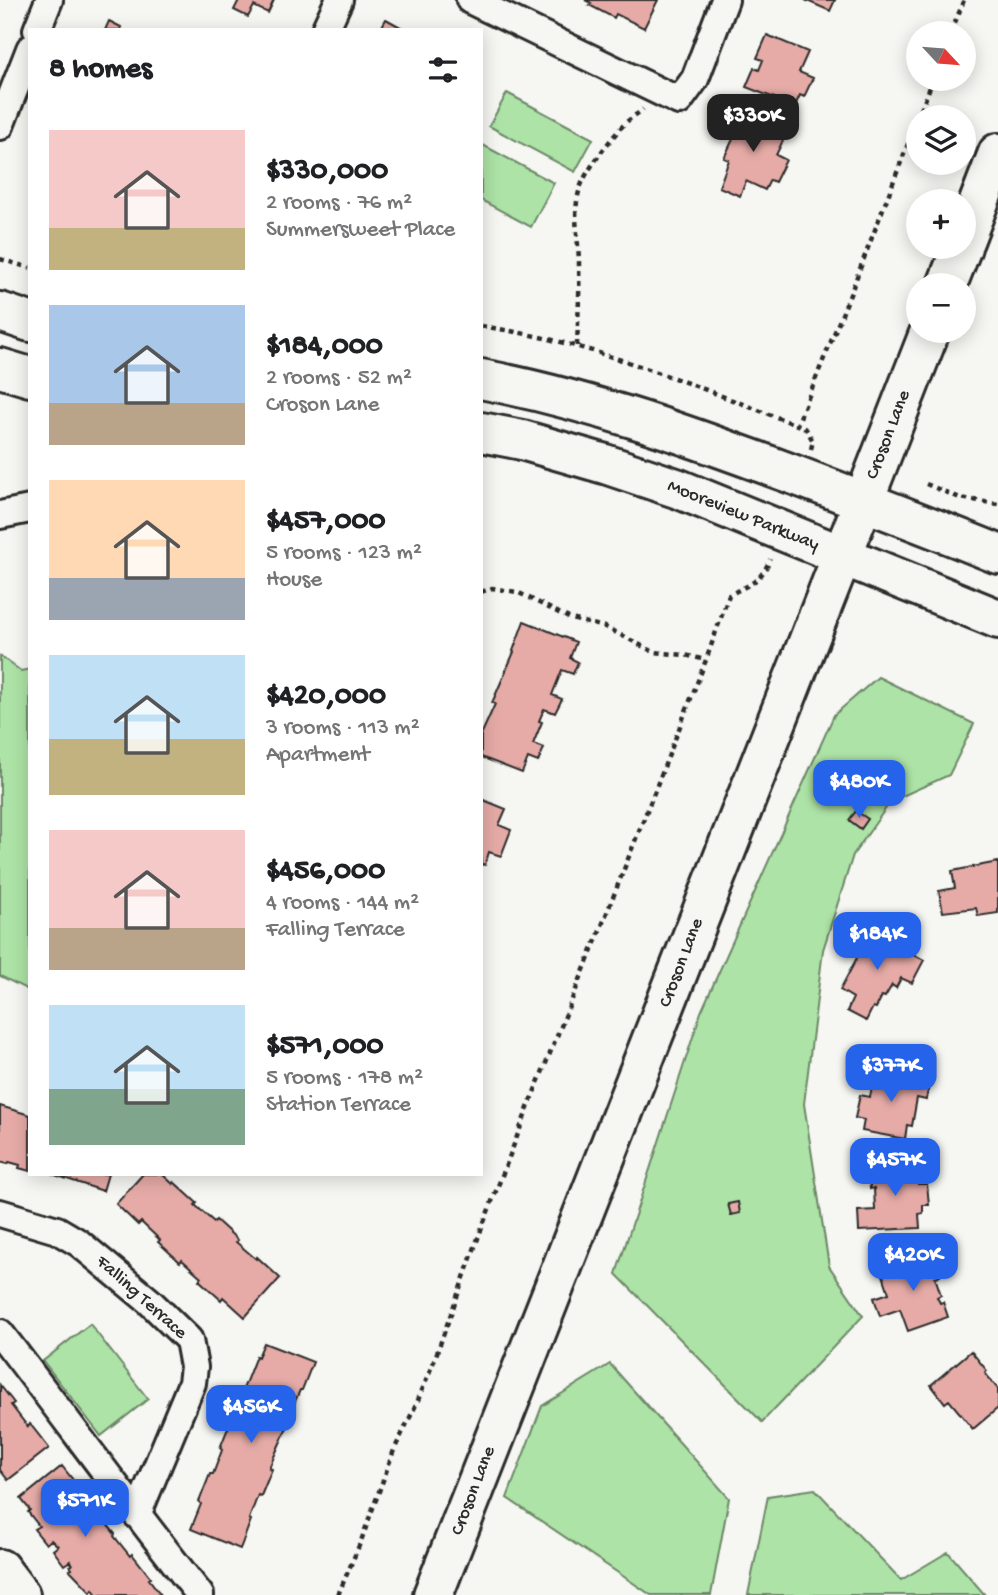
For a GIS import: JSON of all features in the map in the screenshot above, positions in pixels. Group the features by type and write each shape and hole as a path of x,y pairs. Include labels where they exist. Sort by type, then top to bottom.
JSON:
{"main road":[{"path":"976,210 998,153"},
{"path":"0,312 28,322"},
{"name":"Croson Lane","path":"433,1595 925,343"},
{"path":"0,369 28,376"},
{"path":"483,379 576,401 714,444 998,554"},
{"name":"Mooreview Parkway","path":"483,432 522,440 679,489 998,619"},
{"path":"0,1569 20,1595"}],"street":[{"path":"38,28 48,0"},
{"path":"326,28 339,0"},
{"path":"470,0 668,96 695,79 725,0"},
{"path":"0,126 20,104 28,60"},
{"path":"0,515 28,509"},
{"name":"Falling Terrace","path":"0,1213 57,1230 79,1243 149,1301 190,1340 194,1367 192,1383 137,1516"},
{"path":"0,1334 137,1516 201,1595"}],"path":[{"path":"956,21 964,0"},
{"path":"797,425 928,91"},
{"path":"577,346 579,245 576,224 579,191 584,178 627,122 668,96"},
{"path":"0,259 28,267"},
{"path":"483,326 577,346 806,429 813,442 802,478"},
{"path":"926,484 960,498 998,504"},
{"path":"338,1595 394,1450 434,1361 481,1230 706,660 729,595 765,573 782,532"},
{"path":"483,591 492,588 517,592 571,620 605,627 654,652 706,660"}],"green space":[{"path":"507,93 593,139 575,172 489,126"},
{"path":"483,145 554,183 531,227 483,201"},
{"path":"0,656 21,671 28,669 28,990 0,976"},
{"path":"878,677 974,724 949,775 891,801 853,855 823,950 804,1104 829,1266 863,1316 762,1422 616,1274 701,1012 834,715"},
{"path":"90,1324 148,1399 101,1436 43,1361"},
{"path":"610,1364 729,1498 711,1595 651,1595 507,1498 542,1406"},
{"path":"815,1489 901,1580 948,1552 985,1595 748,1595 768,1496"}],"building":[{"path":"239,0 274,0 268,13 254,6 248,17 234,10"},
{"path":"585,0 658,0 644,28 616,14 614,18 589,5 591,3"},
{"path":"805,0 835,0 830,11"},
{"path":"386,19 402,28 381,28"},
{"path":"109,21 121,27 121,28 106,28"},
{"path":"767,35 808,52 799,72 813,78 804,97 800,95 795,106 746,87 754,68 759,70 763,60 757,58"},
{"path":"740,110 787,132 776,155 786,160 775,182 770,180 765,190 746,181 740,196 719,187 729,160 724,158 735,135 729,132"},
{"path":"524,621 576,642 570,658 578,662 573,674 562,670 552,695 562,699 555,713 544,709 533,744 544,748 538,762 528,758 522,773 483,758 483,731"},
{"path":"483,800 506,809 499,825 511,830 501,856 489,852 485,865"},
{"path":"856,811 868,819 861,829 849,820"},
{"path":"998,862 998,913 978,916 976,908 943,912 939,891 955,888 952,871"},
{"path":"865,928 924,960 912,983 901,978 896,988 892,985 876,1008 873,1007 866,1021 847,1011 853,998 840,990 860,952 854,949"},
{"path":"875,1071 930,1081 926,1100 917,1098 912,1126 907,1125 905,1139 862,1131 864,1120 855,1118 860,1095 870,1097"},
{"path":"0,1106 28,1114 28,1170 19,1168 20,1165 0,1162"},
{"path":"917,1162 918,1184 927,1184 929,1205 923,1205 923,1213 919,1214 920,1228 859,1231 858,1211 875,1210 874,1188 870,1189 869,1164"},
{"path":"58,1176 107,1176 103,1191"},
{"path":"141,1176 164,1176 280,1278 245,1317 223,1297 221,1300 199,1280 201,1277 158,1242 160,1240 141,1222 138,1225 116,1204"},
{"path":"738,1202 740,1213 731,1215 728,1204"},
{"path":"932,1255 940,1276 935,1277 941,1295 937,1297 940,1303 943,1302 948,1317 908,1331 900,1309 880,1316 874,1298 889,1293 882,1272"},
{"path":"264,1343 313,1362 289,1415 292,1416 269,1468 272,1469 261,1496 258,1495 240,1549 191,1529 201,1504 199,1502 222,1450 220,1448 243,1398 240,1397 256,1356 258,1357"},
{"path":"971,1351 998,1389 998,1408 973,1429 949,1400 945,1403 931,1385"},
{"path":"0,1385 28,1427 30,1424 49,1448 8,1480 0,1470"},
{"path":"62,1466 95,1513 97,1512 115,1534 130,1556 132,1554 161,1595 97,1595 93,1589 91,1592 70,1570 70,1561 64,1565 53,1550 58,1546 51,1540 46,1544 34,1529 39,1526 21,1499"}]}
